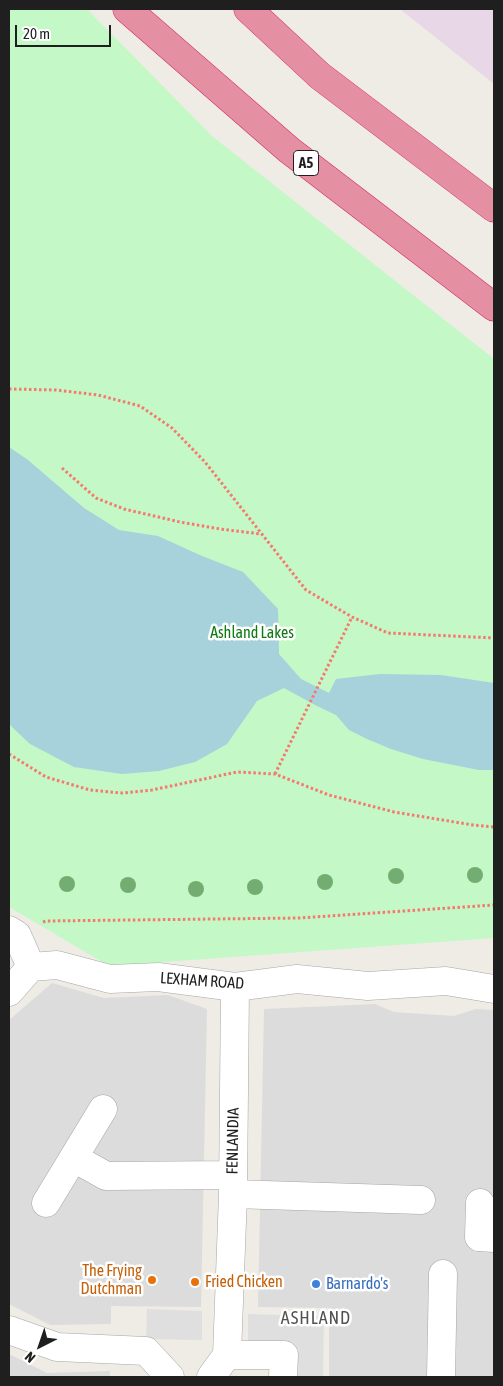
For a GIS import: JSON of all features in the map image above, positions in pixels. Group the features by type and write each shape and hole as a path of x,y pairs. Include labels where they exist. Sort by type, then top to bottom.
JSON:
{"highway":[{"name":"A5","path":"127,9 289,150 494,307"},
{"path":"248,9 320,76 494,208"}],"street":[{"path":"9,992 31,967 13,932"},
{"name":"LEXHAM ROAD","path":"31,967 57,965 110,979 158,977 235,987 297,979 368,986 446,980 494,989"},
{"name":"FENLANDIA","path":"227,1355 233,1184 235,987"},
{"path":"46,1203 103,1109"},
{"path":"74,1158 106,1176 233,1184 421,1200"},
{"path":"480,1203 479,1237 494,1238"},
{"path":"441,1377 443,1274"},
{"path":"10,1335 57,1347 146,1351 170,1377"},
{"path":"211,1377 227,1355 284,1355 283,1377"}],"path":[{"path":"9,389 56,390 98,395 140,406 172,428 206,462 306,590 352,617 388,633 494,638"},
{"path":"62,468 96,498 124,509 188,523 262,534"},
{"path":"275,774 352,617"},
{"path":"9,754 46,777 90,790 122,793 152,790 237,772 275,774 329,795 394,812 494,827"},
{"path":"13,932 46,921 299,918 494,905"}],"shaded area":[{"path":"400,9 494,9 494,84"},
{"path":"52,983 104,998 168,995 207,1009 201,1307 111,1306 111,1324 50,1325 9,1304 9,1020"},
{"path":"375,1004 394,1012 454,1016 476,1009 494,1010 494,1377 329,1377 329,1308 258,1307 264,1009"},
{"path":"147,1309 202,1311 202,1340 146,1339"},
{"path":"248,1314 324,1316 323,1377 283,1377 248,1354"},
{"path":"9,1354 47,1373 110,1371 110,1377 9,1377"}],"green space":[{"name":"Ashland Lakes","path":"9,9 87,9 212,136 494,359 494,938 109,966 9,907"}],"water":[{"path":"9,447 28,460 84,508 119,530 158,536 243,572 278,609 279,654 301,679 329,693 336,679 380,674 441,675 494,683 494,770 479,770 423,759 391,749 349,730 336,715 284,688 257,701 227,744 195,762 159,771 122,774 74,767 30,744 9,724"}],"place":[{"name":"The Frying Dutchman","path":"152,1280"},
{"name":"Fried Chicken","path":"195,1282"},
{"name":"Barnardo's","path":"316,1284"}],"district":[{"name":"ASHLAND","path":"316,1318"}]}
